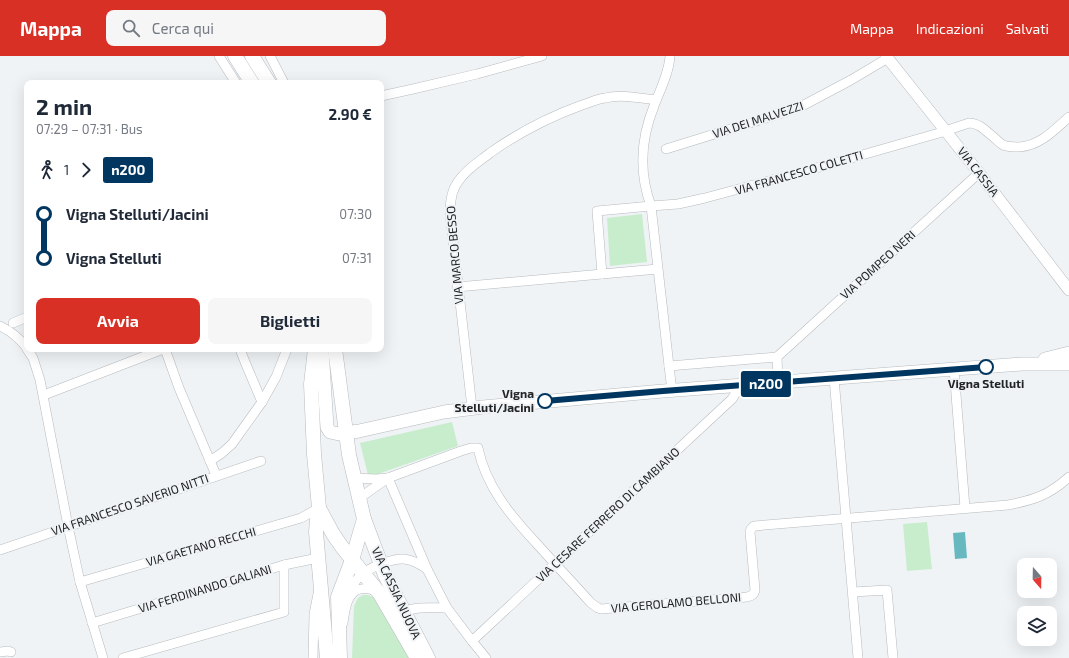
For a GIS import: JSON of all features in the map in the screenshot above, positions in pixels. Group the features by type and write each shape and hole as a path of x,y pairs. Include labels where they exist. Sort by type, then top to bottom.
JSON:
{"main road":[{"path":"235,56 250,80"},
{"path":"252,56 267,80"},
{"path":"315,352 312,380 314,454 319,508 316,532 327,658"},
{"path":"322,352 327,427 332,433 339,434 429,415 472,408 1022,364 1069,364"},
{"name":"VIA CASSIA NUOVA","path":"335,352 346,433 358,499 364,519 380,564 403,612 428,658"},
{"path":"1022,364 1069,353"},
{"name":"VIA CASSIA NUOVA","path":"319,508 333,534 380,594 417,658"},
{"path":"340,658 338,597 352,560 364,519"}],"street":[{"path":"219,56 234,80"},
{"path":"384,95 477,74 541,56"},
{"path":"670,56 667,72 647,126 644,146 644,183 651,206 672,391"},
{"name":"VIA CASSIA","path":"887,57 1069,290"},
{"name":"VIA DEI MALVEZZI","path":"666,149 790,111 851,80 887,57"},
{"path":"272,60 275,80"},
{"path":"272,60 282,80"},
{"name":"VIA MARCO BESSO","path":"472,408 450,218 450,204 459,180 471,168 517,135 572,108 604,98 617,96 629,96 656,100"},
{"name":"VIA FRANCESCO COLETTI","path":"602,274 597,211 684,203 725,193 946,131 966,123 979,125 1003,144 1012,147 1021,147 1034,144 1041,140 1069,117"},
{"name":"VIA POMPEO NERI","path":"777,357 979,173"},
{"path":"457,287 658,269"},
{"path":"12,323 24,318"},
{"path":"0,326 17,337 24,345"},
{"path":"29,352 37,369 44,395 80,582 103,658"},
{"path":"44,395 156,352"},
{"path":"165,352 216,475"},
{"path":"241,352 262,402"},
{"path":"210,461 232,444 262,402 276,377 286,352"},
{"path":"309,352 312,380"},
{"path":"669,366 777,357 778,383"},
{"path":"954,370 965,508"},
{"path":"834,378 858,658"},
{"name":"VIA CESARE FERRERO DI CAMBIANO","path":"472,641 732,399 738,392 739,386"},
{"name":"VIA GEROLAMO BELLONI","path":"388,478 461,451 471,448 478,448 488,475 503,504 513,518 591,603 601,609 752,596 755,590 750,532 752,527 757,525 1008,505 1035,498 1050,492 1069,477"},
{"name":"VIA FRANCESCO SAVERIO NITTI","path":"0,550 216,475 261,461"},
{"path":"354,478 388,478"},
{"path":"358,499 388,478"},
{"path":"388,478 427,569 447,608 486,658"},
{"name":"VIA GAETANO RECCHI","path":"80,582 301,518 319,508"},
{"name":"VIA FERDINANDO GALIANI","path":"92,623 284,565 318,558"},
{"path":"339,638 351,592 354,583 359,576 380,564 396,559 406,559 427,569"},
{"path":"123,658 284,612 284,565"},
{"path":"313,658 314,614 320,585"},
{"path":"350,596 357,591 366,588 372,589 380,594"},
{"path":"853,592 887,590 893,658"},
{"path":"403,612 409,609 419,608 447,608"},
{"path":"0,652 11,652"}],"green space":[{"path":"642,214 647,262 610,266 607,218"},
{"path":"452,422 458,446 378,474 368,475 360,443"},
{"path":"927,522 932,569 907,571 903,524"},
{"path":"363,595 373,597 408,654 408,658 352,658 354,606 358,598"}],"water":[{"path":"965,532 967,558 955,559 953,533"}],"bus line":[{"name":"n200","path":"545,401 986,367"}],"place":[{"name":"Vigna Stelluti","path":"986,367"},
{"name":"Vigna Stelluti/Jacini","path":"545,401"}]}
